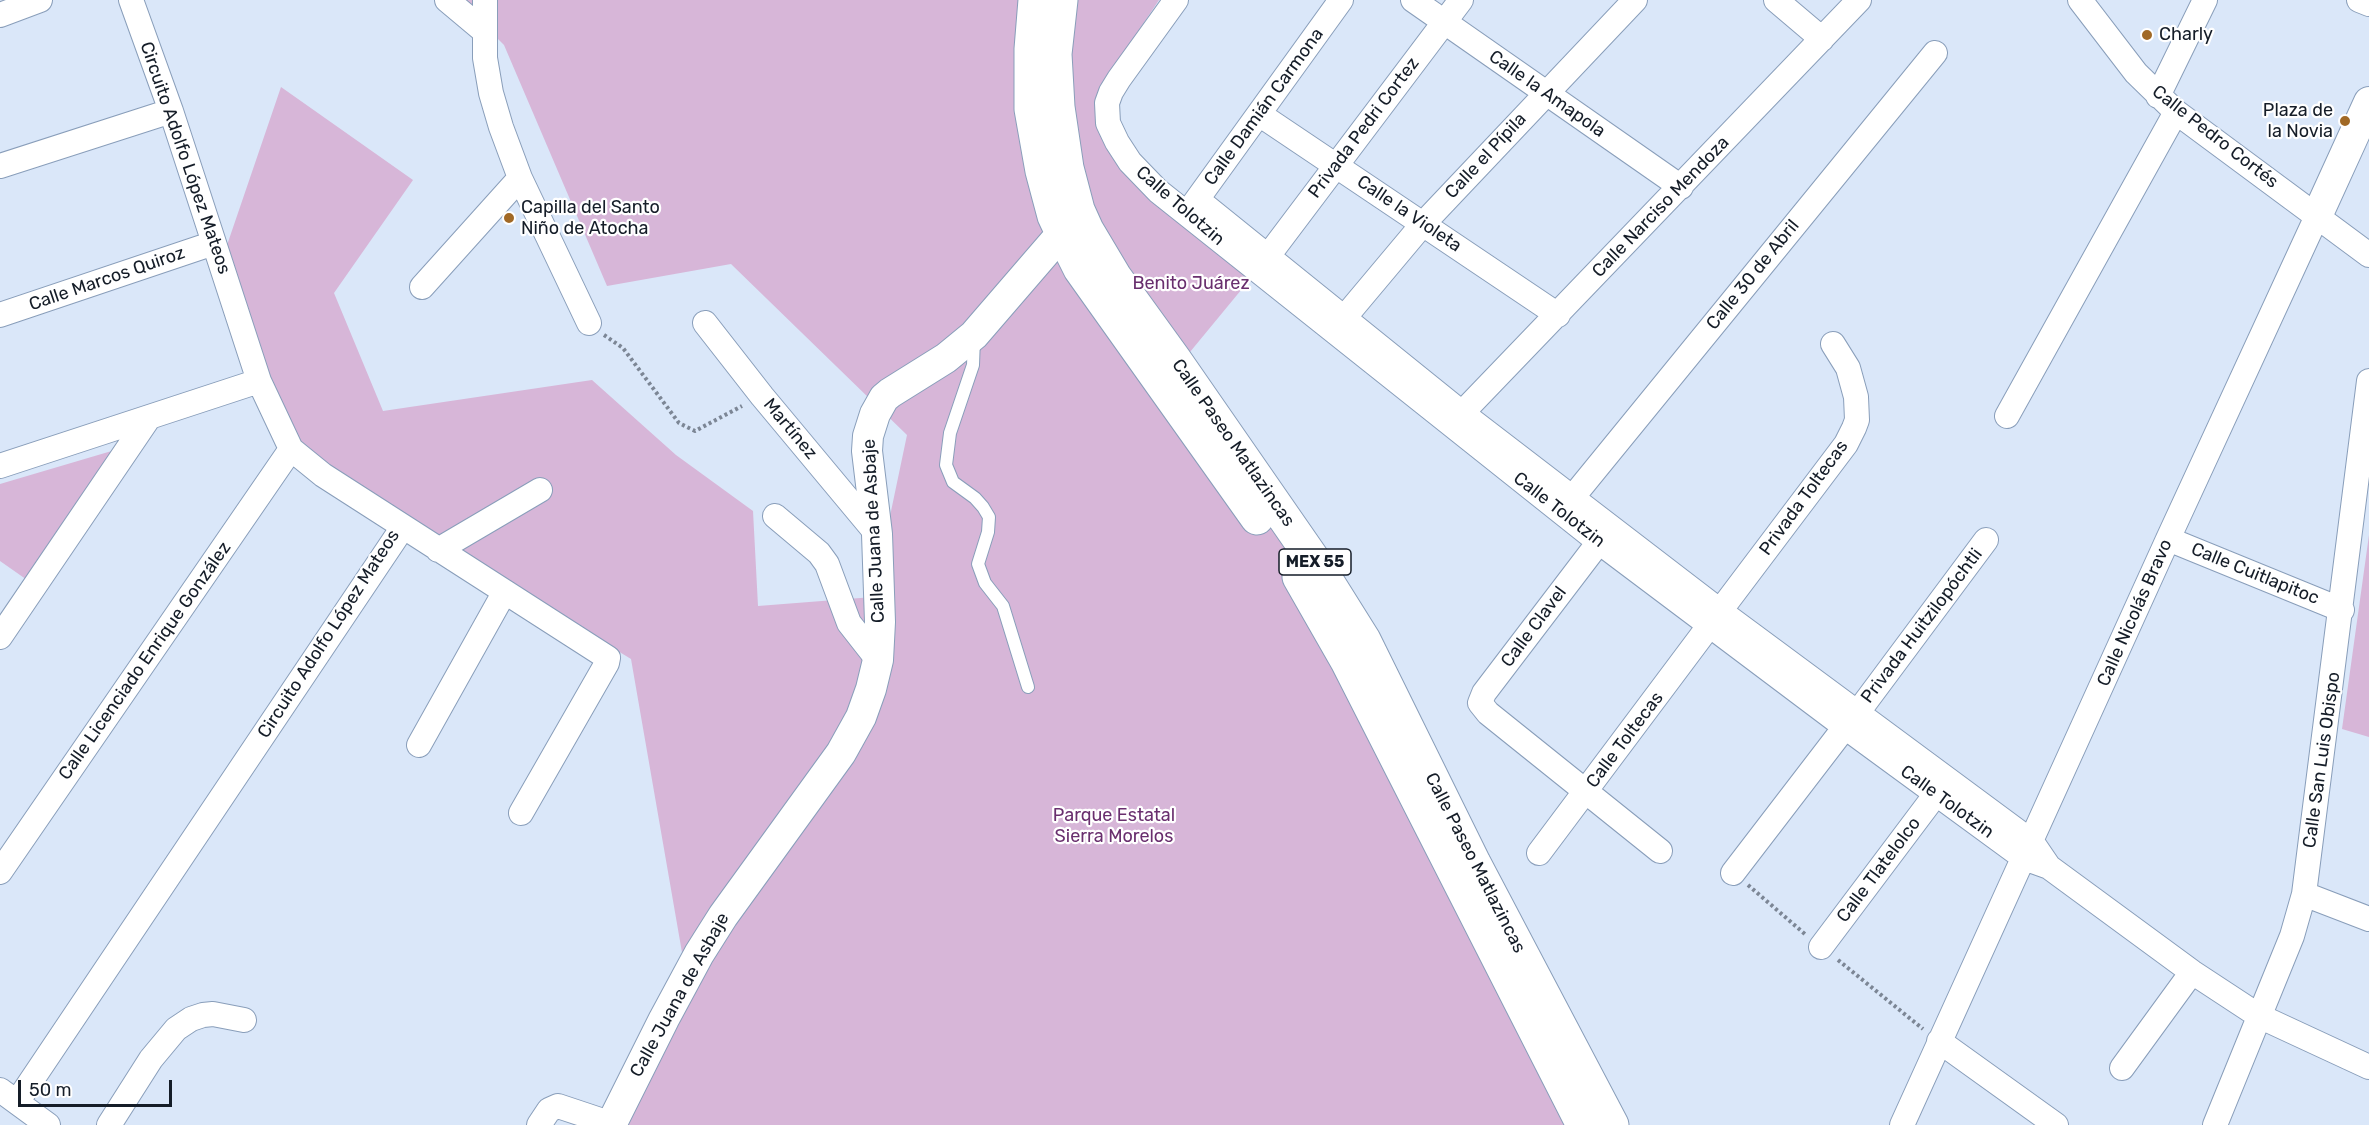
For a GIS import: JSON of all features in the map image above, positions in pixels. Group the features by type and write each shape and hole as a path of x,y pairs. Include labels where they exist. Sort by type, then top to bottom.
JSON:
{"highway":[{"name":"Calle Paseo Matlazincas","path":"1035,0 1031,49 1031,109 1042,171 1054,216 1062,233 1080,269 1312,597 1583,1125"},
{"name":"Calle Paseo Matlazincas","path":"1061,0 1055,54 1058,107 1067,168 1078,210 1087,231 1115,277 1317,565 1364,640 1474,863 1612,1125"}],"street":[{"path":"0,15 40,0"},
{"name":"Circuito Adolfo López Mateos","path":"23,1111 403,527 323,475 291,449 259,381 171,111 131,0"},
{"path":"447,0 484,31"},
{"path":"484,0 485,58 491,93 501,127 520,178 590,323"},
{"name":"Calle Tolotzin","path":"1176,0 1111,92 1107,113 1108,123 1117,142 1146,180 1268,256 1462,413 1572,498 1715,618 2192,972 2259,1016 2369,1067"},
{"name":"Calle Damián Carmona","path":"1192,207 1341,0"},
{"name":"Calle la Amapola","path":"1413,0 1681,187"},
{"name":"Privada Pedri Cortez","path":"1268,256 1461,0"},
{"name":"Calle el Pípila","path":"1344,318 1422,225 1635,0"},
{"path":"1776,0 1822,39"},
{"name":"Calle Narciso Mendoza","path":"1462,413 1859,0"},
{"name":"Calle Pedro Cortés","path":"2080,0 2114,48 2176,112 2369,255"},
{"path":"2158,96 2205,0"},
{"path":"2359,0 2369,4"},
{"name":"Calle 30 de Abril","path":"1572,498 1935,53"},
{"name":"Calle Nicolás Bravo","path":"1902,1125 2369,102"},
{"path":"0,166 171,111"},
{"path":"2007,416 2176,112"},
{"name":"Calle la Violeta","path":"1259,114 1558,315"},
{"path":"422,287 520,178"},
{"name":"Calle Tolotzin","path":"1192,207 1288,296 1599,542 1715,618"},
{"name":"Calle Juana de Asbaje","path":"612,1124 699,954 723,916 841,753 861,717 872,689 878,660 880,622 877,534 867,451 868,436 875,414 884,398 890,393 946,358 974,335 1062,233"},
{"name":"Calle Marcos Quiroz","path":"0,315 214,243"},
{"name":"Martínez","path":"705,323 762,396 877,534"},
{"name":"Privada Toltecas","path":"1715,618 1845,444 1854,428 1857,420 1856,397 1848,368 1833,344"},
{"path":"0,466 259,381"},
{"name":"Calle San Luis Obispo","path":"2216,1125 2292,936 2304,894 2342,609 2369,381"},
{"path":"0,637 148,419"},
{"name":"Calle Licenciado Enrique González","path":"0,872 291,449"},
{"path":"438,550 540,490"},
{"path":"775,516 819,553 827,564 849,623 878,660"},
{"path":"403,527 608,658 521,813"},
{"name":"Calle Cuitlapitoc","path":"2168,539 2342,609"},
{"name":"Privada Huitzilopóchtli","path":"1733,873 1986,540"},
{"name":"Calle Clavel","path":"1586,792 1488,713 1480,703 1484,693 1599,542"},
{"path":"419,745 504,592"},
{"name":"Calle Toltecas","path":"1539,853 1715,618"},
{"name":"Calle Tolotzin","path":"1851,720 1936,794 2028,850"},
{"path":"1586,792 1660,851"},
{"name":"Calle Tlatelolco","path":"1821,947 1936,794"},
{"path":"2304,894 2369,919"},
{"path":"2122,1068 2192,972"},
{"path":"109,1125 152,1059 176,1029 191,1019 203,1015 213,1014 244,1020"},
{"path":"1939,1041 2056,1125"},
{"path":"1586,1074 1630,1125"},
{"path":"539,1125 549,1110 558,1106 612,1124"}],"lane":[{"path":"974,335 974,365 950,433 946,465 953,482 975,498 989,517 988,532 978,564 985,583 1003,606 1028,687"}],"path":[{"path":"590,323 623,348 679,423 695,431 762,396"}],"green space":[{"name":"Parque Estatal Sierra Morelos","path":"459,0 1025,0 1031,127 1314,574 1602,1125 611,1125 684,964 631,659 300,457 268,386 225,251 281,87 413,180 334,293 383,411 592,380 676,455 753,511 758,606 873,597 907,435 731,264 607,286 504,45"},
{"name":"Benito Juárez","path":"1075,0 1159,0 1099,90 1097,112 1251,278 1190,352 1130,272 1093,207 1080,159 1070,97 1068,36"},
{"path":"115,450 30,582 0,561 0,484"},
{"path":"2369,535 2369,737 2342,729"}],"place":[{"name":"Charly","path":"2147,35"},
{"name":"Plaza de la Novia","path":"2345,121"},
{"name":"Capilla del Santo Niño de Atocha","path":"509,218"}]}
